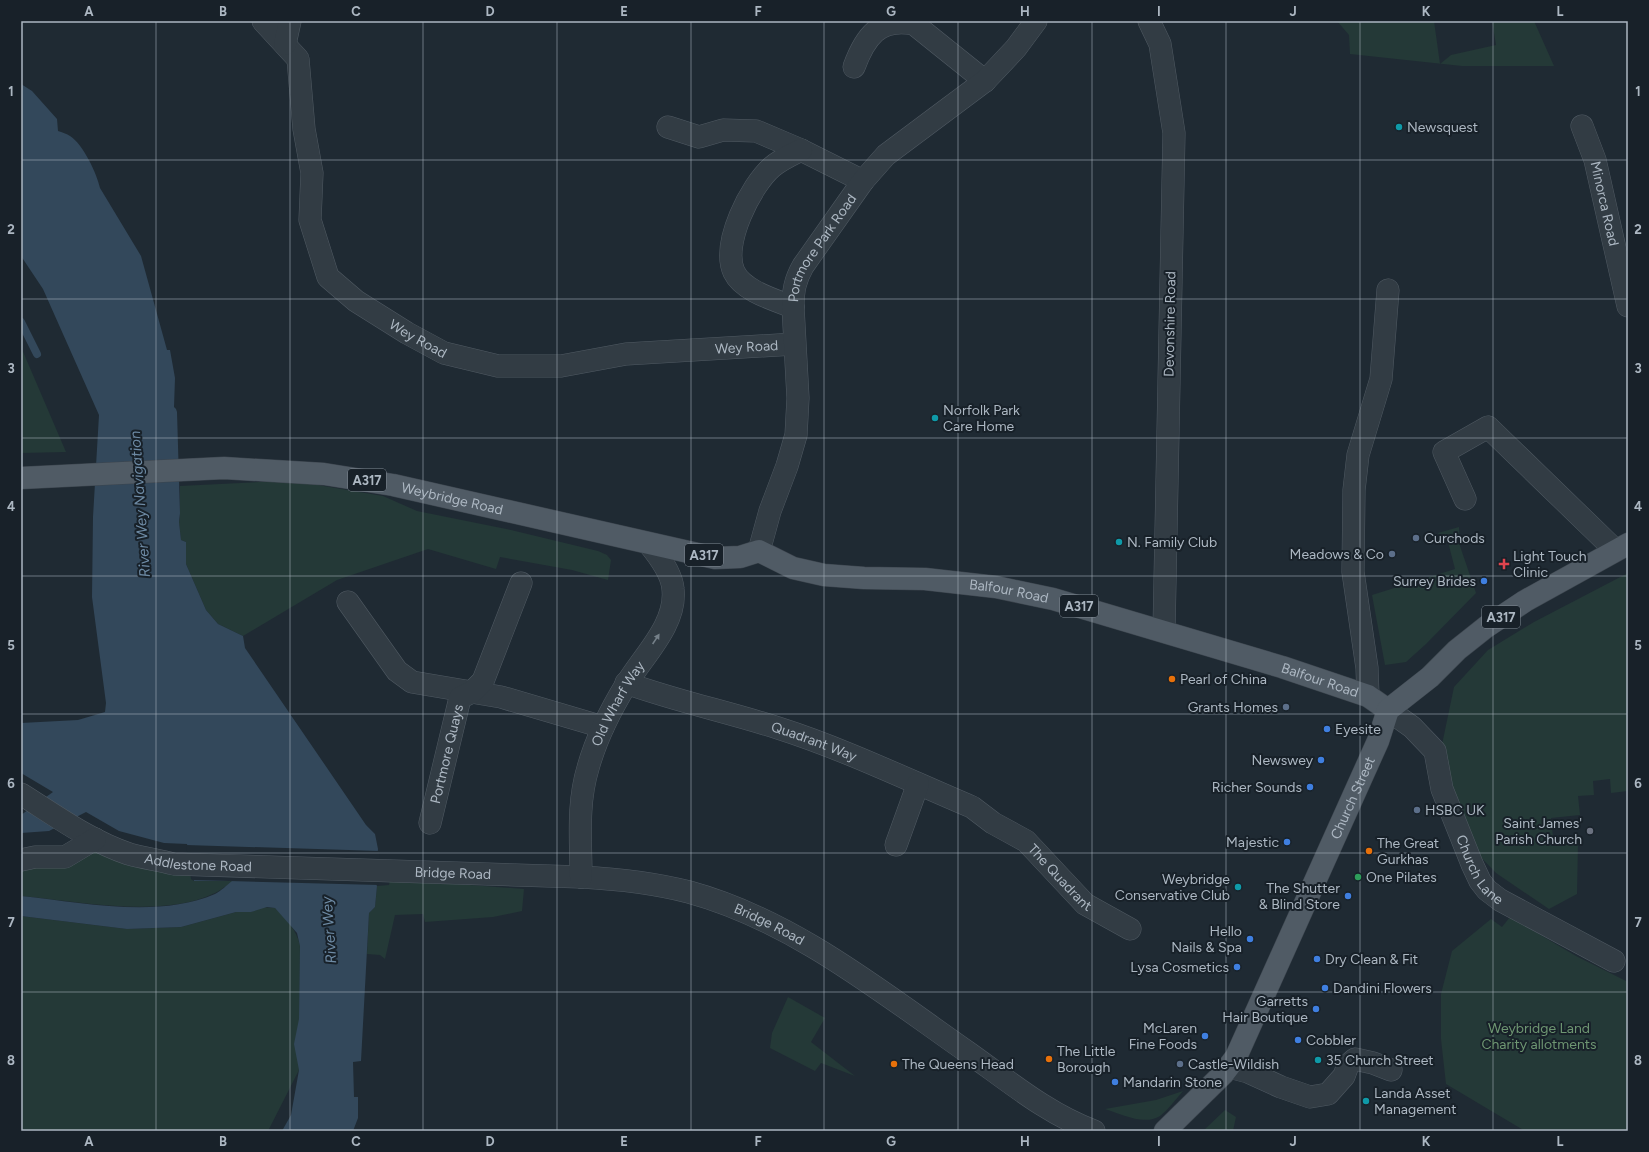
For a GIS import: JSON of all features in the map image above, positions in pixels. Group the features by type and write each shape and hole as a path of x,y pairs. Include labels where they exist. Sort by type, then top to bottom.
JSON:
{"main road":[{"name":"Weybridge Road","path":"21,478 186,469 226,468 291,471 359,479 715,558 740,557 759,551"},
{"name":"A317","path":"1388,710 1430,677 1457,650 1486,627 1525,601 1621,547"},
{"name":"Balfour Road","path":"759,551 793,568 824,575 864,578 925,579 996,587 1053,599 1282,667 1368,696 1388,710"},
{"name":"Church Street","path":"1165,1131 1229,1067 1236,1057 1378,741 1388,710"}],"street":[{"name":"Wey Road","path":"263,21 298,59 304,129 312,173 310,220 328,277 356,301 407,334 444,353 498,366 561,366 626,354 794,344"},
{"path":"285,44 290,21"},
{"name":"Portmore Park Road","path":"759,551 770,511 787,466 796,435 798,398 793,307 795,280 803,266 863,182 886,155 985,81 1016,48 1036,21"},
{"name":"Devonshire Road","path":"1149,21 1160,44 1174,132 1164,631"},
{"path":"854,67 862,46 871,35 887,24 901,22 914,24 985,81"},
{"name":"Minorca Road","path":"1582,126 1595,160 1628,306"},
{"path":"668,128 699,137 723,130 756,131 801,150 863,182"},
{"path":"793,307 753,291 734,273 730,260 738,225 751,192 772,166 801,150"},
{"path":"1368,696 1367,668 1353,572 1354,490 1358,455 1381,379 1388,290"},
{"path":"1465,499 1444,452 1488,427 1621,547"},
{"name":"Old Wharf Way","path":"581,877 580,827 583,787 588,768 603,727 626,683 663,630 672,606 673,588 662,562 649,544"},
{"name":"Portmore Quays","path":"430,823 460,698 472,692 483,681 521,583"},
{"name":"Portmore Quays","path":"348,602 397,671 412,682 501,697 603,727"},
{"name":"Quadrant Way","path":"626,683 655,694 784,730 819,742 972,807 993,823"},
{"name":"Church Lane","path":"1388,710 1412,727 1435,751 1442,789 1472,864 1480,881 1487,890 1500,900 1614,961"},
{"path":"896,845 918,784"},
{"name":"Addlestone Road","path":"21,794 92,837 130,854 189,865 391,870"},
{"name":"The Quadrant","path":"993,823 1026,841 1084,904 1130,929"},
{"path":"21,860 35,857 65,857 92,837"},
{"name":"Bridge Road","path":"391,870 581,877 643,883 689,892 728,906 784,931 839,964 1037,1101 1070,1120 1094,1131"},
{"path":"1229,1067 1248,1072 1281,1087 1310,1097 1328,1094 1344,1076 1348,1065 1355,1059 1373,1063 1391,1070"}],"green space":[{"path":"1337,21 1434,21 1440,64 1350,54 1349,35"},
{"path":"1492,21 1534,21 1554,66 1462,66 1440,64 1451,55 1496,45"},
{"path":"21,347 66,452 21,453"},
{"path":"280,481 312,484 383,496 417,511 511,530 598,551 607,555 611,560 608,580 572,570 500,557 496,569 428,549 337,580 243,636 218,624 206,610 186,564 186,542 181,540 179,522 180,486"},
{"path":"1459,527 1460,546 1476,593 1426,644 1406,662 1385,665 1372,595 1455,569 1448,542 1442,544 1438,533"},
{"path":"1628,573 1628,791 1611,793 1610,779 1593,781 1594,795 1578,796 1580,815 1551,818 1554,846 1578,844 1577,894 1549,909 1496,873 1470,846 1440,754 1454,687 1488,650 1534,622"},
{"path":"95,839 190,872 191,879 194,881 233,881 215,893 194,901 145,907 93,904 21,896 21,860"},
{"path":"390,879 524,889 522,911 493,917 425,922 423,914 395,915 385,959 380,955 367,954 369,913 375,907 377,886 389,885"},
{"path":"260,907 275,908 287,921 300,945 299,1070 268,1131 21,1131 21,916 127,929 181,927 236,912 251,912"},
{"name":"Weybridge Land Charity allotments","path":"1510,917 1576,956 1628,982 1628,1131 1525,1131 1446,1084 1441,1039 1441,994 1452,951 1491,919 1502,927"},
{"path":"788,997 825,1018 811,1042 855,1076 821,1063 815,1071 770,1048 772,1033"},
{"path":"1183,1091 1163,1114 1154,1119 1147,1120 1132,1118 1105,1109 1156,1100"},
{"path":"1225,1110 1236,1117 1233,1131 1203,1131"}],"water":[{"path":"21,84 32,91 57,119 58,131 70,136 80,146 93,168 100,188 141,256 167,350 170,350 175,378 174,407 177,412 179,522 181,540 186,542 186,564 206,610 218,624 243,636 245,648 366,825 375,834 378,849 375,882 377,886 375,907 369,913 361,1061 353,1062 354,1097 358,1097 358,1118 353,1131 282,1131 291,1115 299,1070 294,1044 299,1019 300,946 297,933 275,908 267,907 251,912 236,912 181,927 127,929 21,916 21,896 119,907 169,906 192,902 215,894 232,881 194,881 187,844 164,843 119,831 86,812 49,831 21,833 21,815 53,792 21,773 21,723 78,720 105,712 106,703 92,597 93,517 99,415 43,289 21,256"}],"pier":[{"path":"186,845 380,851 377,882 379,885 192,880"}],"waterway":[{"path":"21,322 37,354"}],"place":[{"name":"Newsquest","path":"1399,127"},
{"name":"Norfolk Park Care Home","path":"935,418"},
{"name":"Curchods","path":"1416,538"},
{"name":"N. Family Club","path":"1119,542"},
{"name":"Meadows & Co","path":"1392,554"},
{"name":"Light Touch Clinic","path":"1504,564"},
{"name":"Surrey Brides","path":"1484,581"},
{"name":"Pearl of China","path":"1172,679"},
{"name":"Grants Homes","path":"1286,707"},
{"name":"Eyesite","path":"1327,729"},
{"name":"Newswey","path":"1321,760"},
{"name":"Richer Sounds","path":"1310,787"},
{"name":"HSBC UK","path":"1417,810"},
{"name":"Saint James' Parish Church","path":"1590,831"},
{"name":"Majestic","path":"1287,842"},
{"name":"The Great Gurkhas","path":"1369,851"},
{"name":"One Pilates","path":"1358,877"},
{"name":"Weybridge Conservative Club","path":"1238,887"},
{"name":"The Shutter & Blind Store","path":"1348,896"},
{"name":"Hello Nails & Spa","path":"1250,939"},
{"name":"Dry Clean & Fit","path":"1317,959"},
{"name":"Lysa Cosmetics","path":"1237,967"},
{"name":"Dandini Flowers","path":"1325,988"},
{"name":"Garretts Hair Boutique","path":"1316,1009"},
{"name":"McLaren Fine Foods","path":"1205,1036"},
{"name":"Cobbler","path":"1298,1040"},
{"name":"The Little Borough","path":"1049,1059"},
{"name":"35 Church Street","path":"1318,1060"},
{"name":"The Queens Head","path":"894,1064"},
{"name":"Castle-Wildish","path":"1180,1064"},
{"name":"Mandarin Stone","path":"1115,1082"},
{"name":"Landa Asset Management","path":"1366,1101"}],"water label":[{"name":"River Wey Navigation","path":"140,504"},
{"name":"River Wey","path":"329,930"}]}
